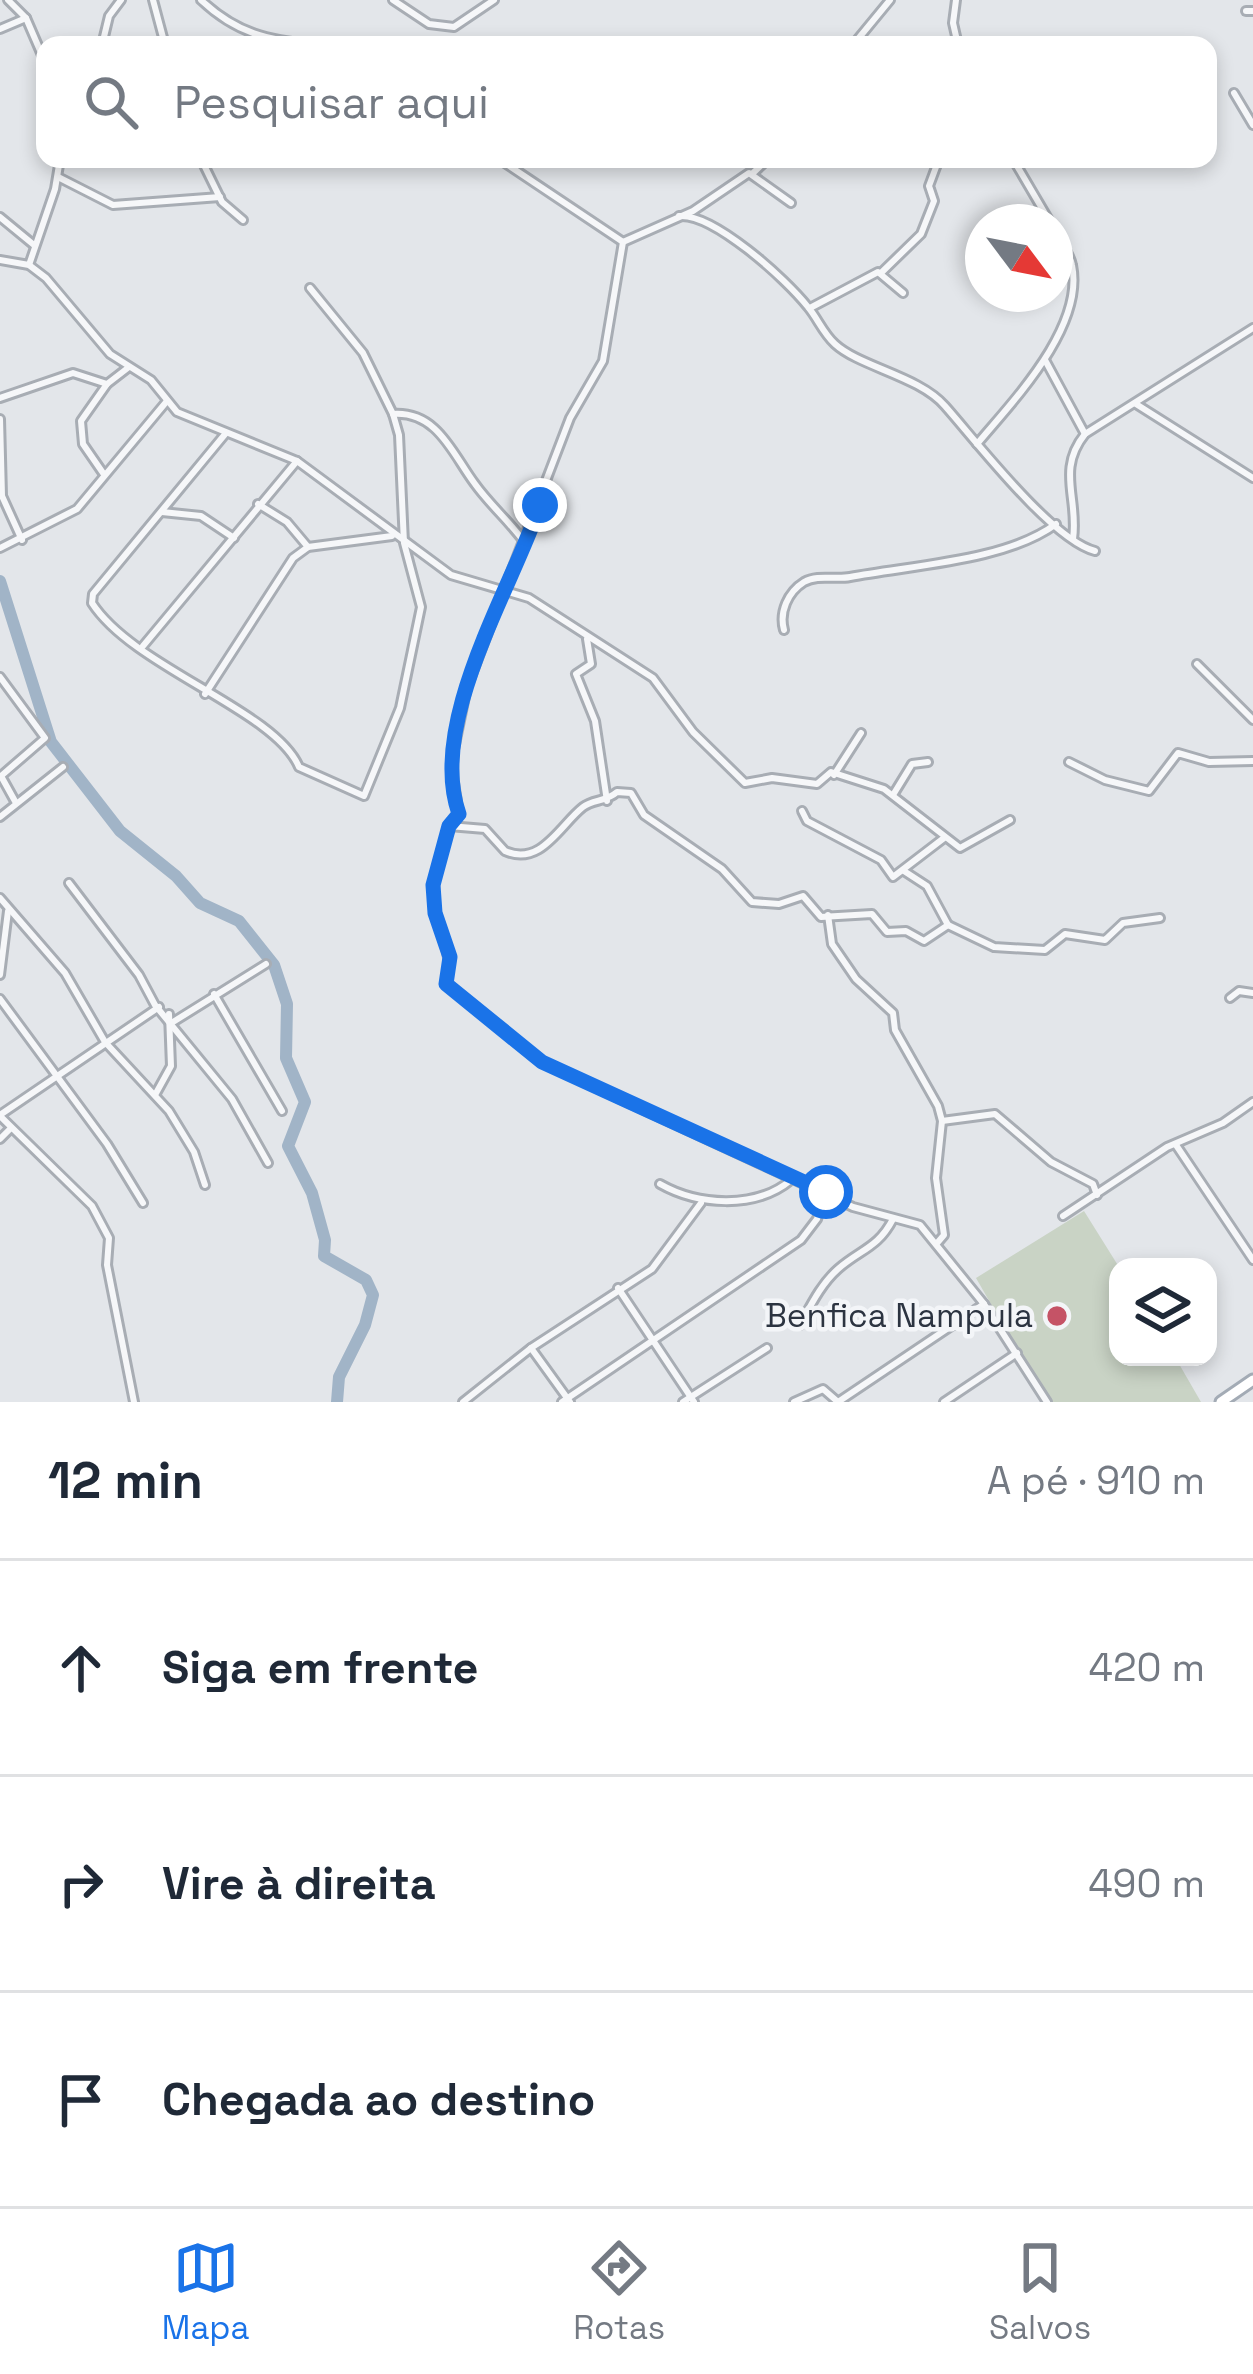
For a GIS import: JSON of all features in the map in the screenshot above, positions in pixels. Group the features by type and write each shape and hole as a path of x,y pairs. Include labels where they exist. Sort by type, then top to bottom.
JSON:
{"main road":[{"path":"1221,1402 1253,1380"}],"street":[{"path":"8,0 26,18 36,41"},
{"path":"153,0 163,36"},
{"path":"201,0 221,20 251,36"},
{"path":"393,0 429,24 454,27 494,0"},
{"path":"860,36 890,0"},
{"path":"956,0 952,23 956,36"},
{"path":"106,36 115,2"},
{"path":"0,29 26,18"},
{"path":"1234,93 1253,124"},
{"path":"28,265 59,168"},
{"path":"206,168 220,197 243,220"},
{"path":"512,168 623,242"},
{"path":"623,242 758,168"},
{"path":"807,306 812,309 882,272 927,220 934,201 934,168"},
{"path":"1018,168 1039,204"},
{"path":"752,174 791,203"},
{"path":"58,177 113,205 220,197"},
{"path":"679,215 701,217 726,230 807,306 840,349 878,363 932,395 1074,542 1095,551"},
{"path":"0,217 34,245"},
{"path":"623,242 603,361 570,418 467,687 451,764 459,814 449,826 433,885 435,913 449,948 449,989 542,1062 790,1180 920,1225 984,1304 1047,1402"},
{"path":"0,260 28,265 46,278 110,354 152,380 167,401 193,422 297,461 350,495 404,543 451,575 505,590 551,611 586,639 653,678 693,733 745,783 772,778 818,784 829,772 893,795 962,848 1010,820"},
{"path":"882,272 903,293"},
{"path":"226,433 91,597 109,628 125,643 142,647 205,694 269,731 293,754 299,767 364,796 400,708 420,632 421,607 404,543 399,435 393,414 363,352 310,288"},
{"path":"977,444 1019,400 1045,360 1061,312"},
{"path":"1074,542 1067,478 1071,457 1085,434 1253,328"},
{"path":"1045,360 1085,434"},
{"path":"103,473 83,444 80,421 107,384 129,367"},
{"path":"0,398 73,373 107,384"},
{"path":"0,548 66,518 167,401"},
{"path":"1136,404 1252,474"},
{"path":"393,414 418,418 446,438 475,485 525,542"},
{"path":"0,418 2,496 22,540"},
{"path":"142,647 297,461"},
{"path":"258,504 293,526 308,547"},
{"path":"162,512 201,517 234,538"},
{"path":"784,630 786,603 799,585 814,578 844,578 1012,549 1056,524"},
{"path":"205,694 229,650 284,580 293,558 308,547 394,535"},
{"path":"586,639 591,664 576,674 595,721 608,801"},
{"path":"1197,664 1253,720"},
{"path":"0,677 44,738 1,776 16,803"},
{"path":"834,775 861,734"},
{"path":"1069,762 1105,780 1148,791 1178,753 1209,762 1253,761"},
{"path":"893,795 912,764 928,762"},
{"path":"0,817 63,767"},
{"path":"449,826 485,829 505,851 529,853 550,844 586,804 608,801 617,792 631,794 644,815 722,869 752,902 779,904 803,896 821,917 872,914 887,932 906,932 923,941 948,926"},
{"path":"802,811 807,821 881,860 893,877 944,838"},
{"path":"904,871 927,886 948,926 994,946 1045,950 1065,934 1105,940 1124,923 1160,918"},
{"path":"68,884 258,1137 268,1163"},
{"path":"0,898 65,973 105,1042 155,1095 194,1152 205,1185"},
{"path":"0,976 8,908"},
{"path":"828,915 832,944 856,979 892,1013 942,1121 935,1168 944,1235 937,1244"},
{"path":"173,1022 266,964"},
{"path":"1230,998 1239,991 1253,993"},
{"path":"214,994 283,1111"},
{"path":"0,999 49,1062 56,1081 107,1144 143,1203"},
{"path":"134,1402 107,1264 109,1238 92,1206 0,1116 56,1081 155,1005"},
{"path":"155,1005 170,1013 171,1066 155,1095"},
{"path":"1063,1216 1253,1102"},
{"path":"942,1121 995,1114 1051,1162 1093,1184 1097,1195"},
{"path":"0,1139 11,1128"},
{"path":"1176,1145 1253,1260"},
{"path":"660,1184 700,1203 765,1192 790,1180"},
{"path":"531,1348 566,1401 801,1240 817,1219 826,1192"},
{"path":"463,1402 531,1348 667,1254 700,1203"},
{"path":"800,1325 823,1286 843,1265 881,1242 893,1219"},
{"path":"618,1288 689,1400 767,1348"},
{"path":"794,1402 823,1389 838,1402 984,1304"},
{"path":"944,1402 1017,1353"}],"green space":[{"name":"Benfica Nampula","path":"1084,1211 1113,1258 1109,1258 1109,1366 1180,1366 1201,1402 1047,1402 976,1278"}],"waterway":[{"path":"0,581 51,742 120,831 176,876 200,903 239,921 274,965 287,1004 286,1058 305,1102 288,1146 312,1193 325,1240 324,1256 366,1280 373,1295 365,1325 339,1377 337,1402"}],"place":[{"name":"Benfica Nampula","path":"1057,1316"}],"route":[{"path":"540,505 467,687 451,764 459,814 449,826 448,844 433,885 435,913 446,934 450,957 446,984 542,1062 658,1113 790,1180 826,1192"}]}
